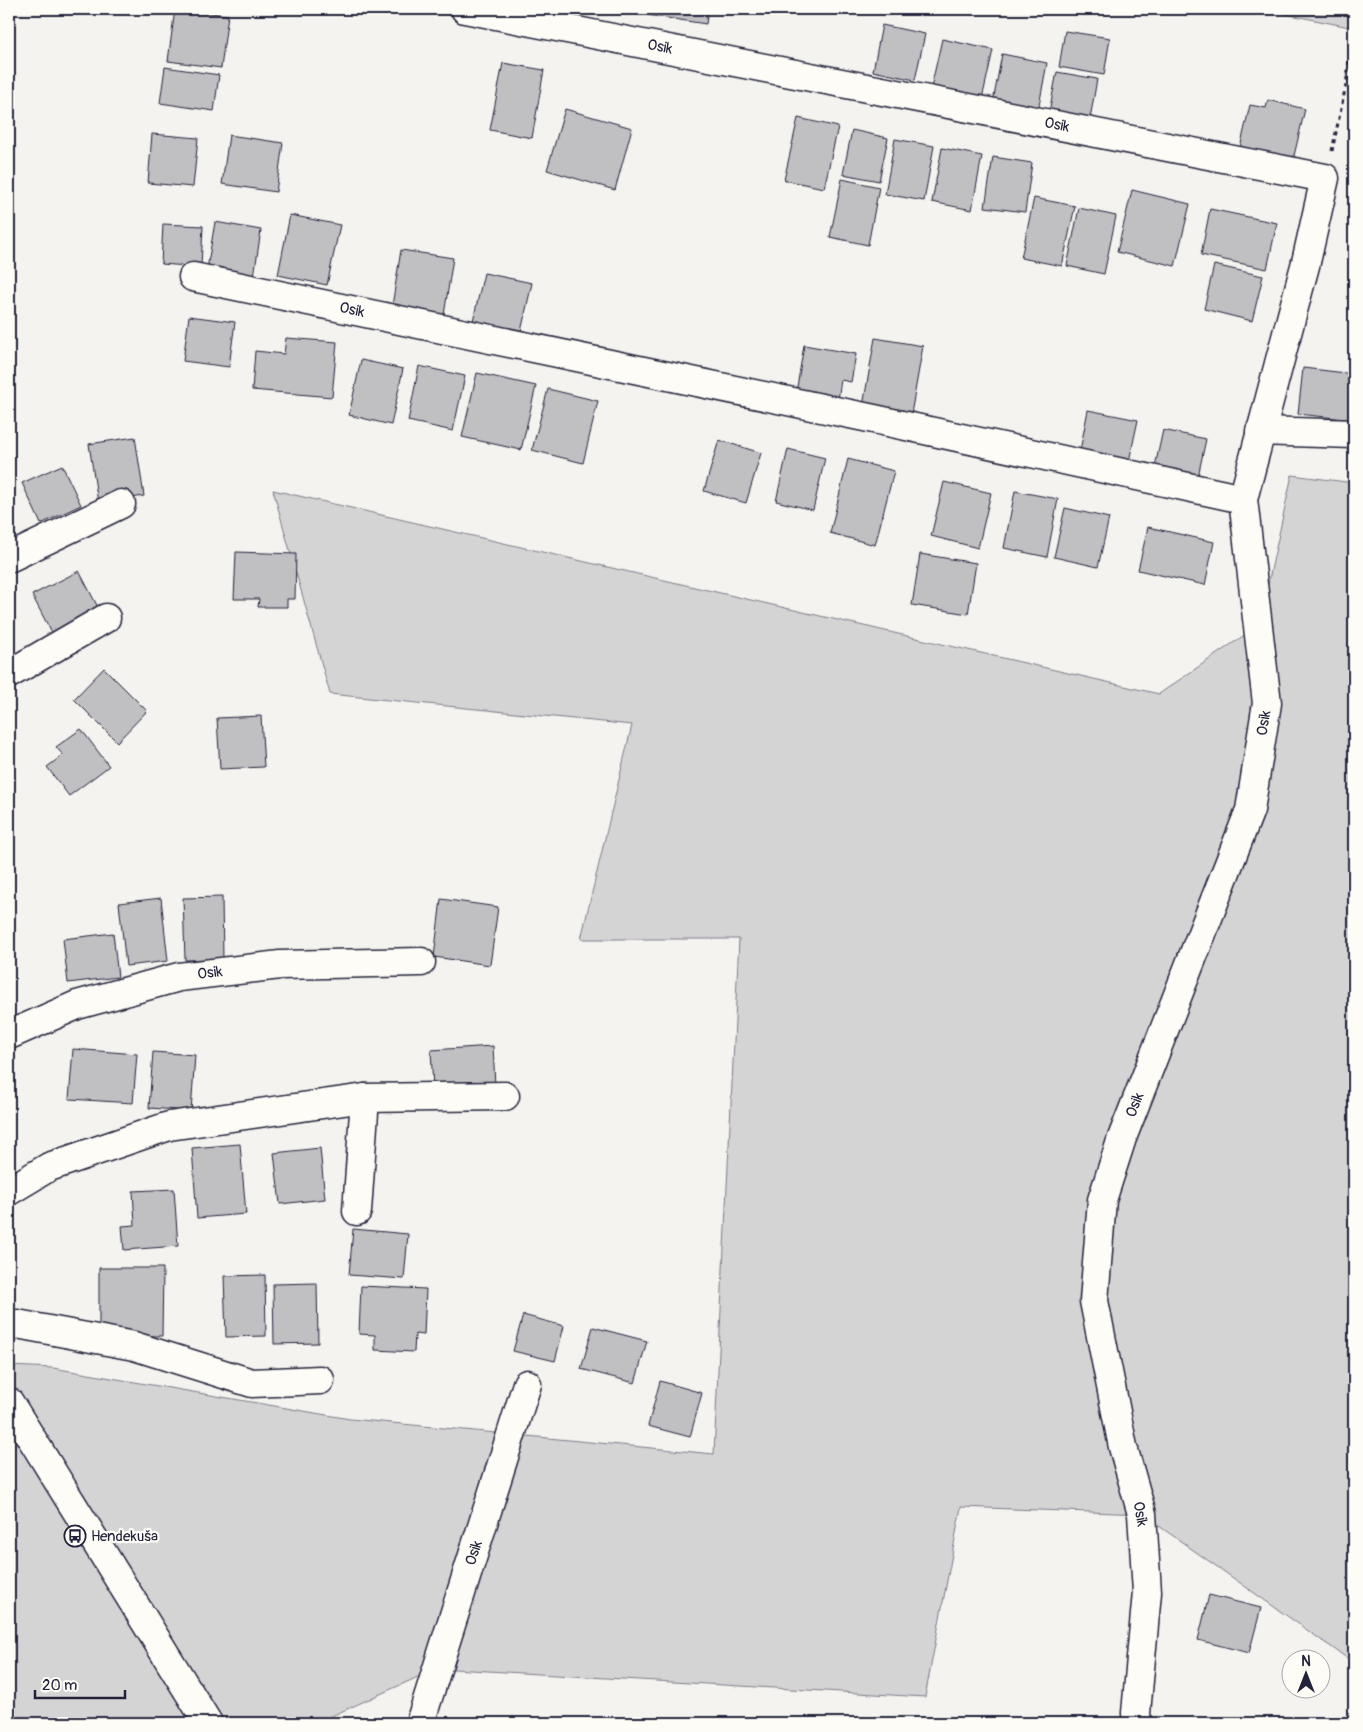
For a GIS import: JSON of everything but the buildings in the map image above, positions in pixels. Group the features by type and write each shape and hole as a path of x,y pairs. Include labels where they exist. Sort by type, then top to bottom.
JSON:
{"street":[{"name":"Osik","path":"465,9 1325,178 1306,262 1243,499 1267,704 1250,810 1122,1138 1102,1200 1094,1301 1123,1447 1142,1514 1145,1553 1147,1592 1136,1713 1137,1723"},
{"name":"Osik","path":"193,277 855,414 1243,499"},
{"path":"1260,431 1354,434"},
{"path":"9,558 121,504"},
{"path":"9,674 106,618"},
{"name":"Osik","path":"9,1035 77,1005 179,977 280,965 421,962"},
{"path":"9,1191 50,1167 169,1126 365,1098 505,1096"},
{"path":"356,1211 365,1098"},
{"path":"9,1327 17,1324 134,1346 252,1383 320,1380"},
{"name":"Osik","path":"420,1723 527,1384"},
{"path":"9,1402 208,1723"}],"path":[{"path":"1325,178 1346,85 1354,29"}],"shaded area":[{"path":"1261,9 1354,9 1354,28"},
{"path":"1292,475 1354,483 1354,1663 1142,1514 961,1507 925,1697 438,1668 316,1723 9,1723 9,1366 53,1368 350,1419 714,1454 739,939 581,939 632,725 330,694 273,490 1159,694 1259,625"}],"place":[{"name":"Hendekuša","path":"75,1536"}]}
